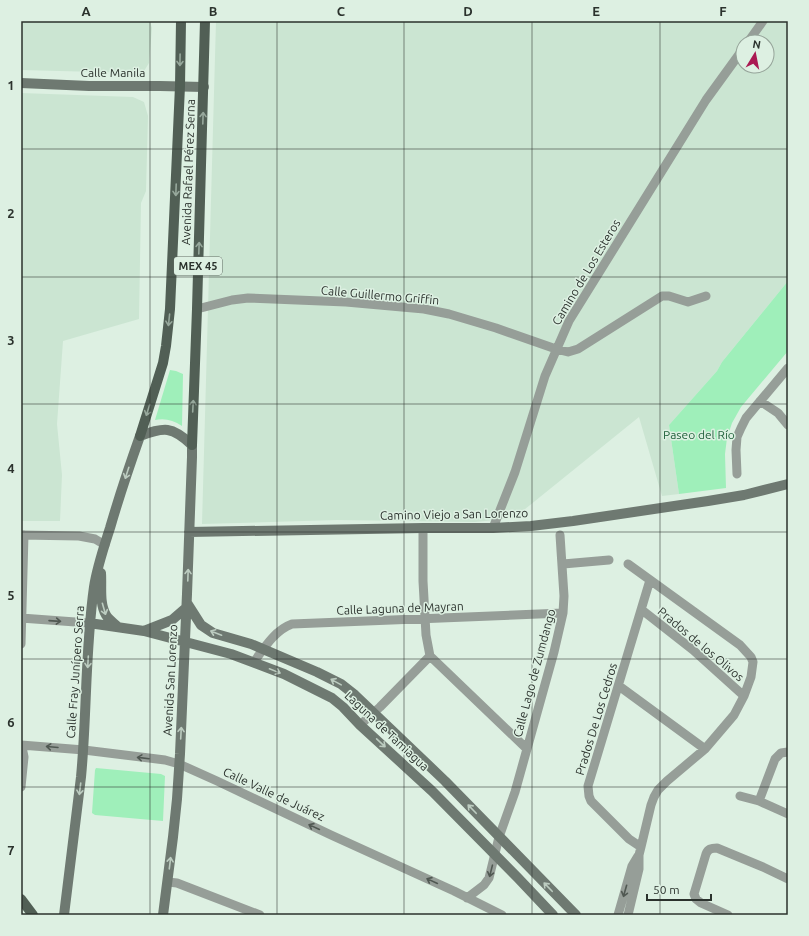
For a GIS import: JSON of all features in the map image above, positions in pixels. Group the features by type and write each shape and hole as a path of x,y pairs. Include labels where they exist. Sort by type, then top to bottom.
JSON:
{"main road":[{"name":"Avenida Rafael Pérez Serna","path":"140,436 163,363 170,309 180,86 181,21"},
{"name":"Avenida Rafael Pérez Serna","path":"192,445 206,21"},
{"name":"Calle Manila","path":"21,83 89,86 180,86 204,88"},
{"path":"140,436 154,431 171,430 192,445"},
{"name":"Calle Fray Junípero Serra","path":"64,915 82,777 89,623 94,586 120,495 140,436"},
{"name":"Avenida San Lorenzo","path":"163,915 177,799 187,605 192,445"},
{"name":"Camino Viejo a San Lorenzo","path":"189,532 493,528 531,526 708,501 744,495 788,484"},
{"path":"101,559 102,598 104,610 107,617 118,627"},
{"path":"144,631 172,620 187,605"},
{"name":"Laguna de Tamiagua","path":"187,605 201,625 213,633 251,644 317,672 341,684 355,695 445,781 576,915"},
{"name":"Laguna de Tamiagua","path":"89,623 144,631 231,654 284,674 332,698 432,791 552,915"},
{"path":"21,899 33,915"}],"street":[{"path":"754,34 763,21"},
{"name":"Camino de Los Esteros","path":"493,528 514,472 545,376 569,321 706,100 735,60"},
{"name":"Calle Guillermo Griffin","path":"197,309 232,300 248,298 346,302 424,309 449,314 496,328 568,352 578,349 662,296 669,296 688,302 706,296"},
{"path":"737,474 737,437 741,428 746,418 788,368"},
{"path":"760,401 778,413 788,425"},
{"path":"422,528 425,620 430,656 527,748"},
{"path":"21,644 23,535 79,536 95,538 105,545"},
{"name":"Calle Lago de Zumdango","path":"467,898 484,885 489,878 499,837 515,792 554,652 563,613 564,596 560,535"},
{"path":"563,564 608,560"},
{"path":"628,564 740,645 751,657 753,662 751,677 744,696 734,715 704,749 666,781 658,790 651,805 640,851 639,869 628,915"},
{"name":"Prados De Los Cedros","path":"640,851 591,801 588,786 650,580"},
{"name":"Prados de los Olivos","path":"642,610 693,650 744,696"},
{"name":"Calle Laguna de Mayran","path":"254,662 263,649 280,630 292,624 425,620 563,613"},
{"path":"22,618 89,623"},
{"path":"360,725 374,713 430,656"},
{"path":"619,686 704,749"},
{"path":"21,746 24,752 21,787"},
{"name":"Calle Valle de Juárez","path":"21,746 84,750 165,760 179,764 502,915"},
{"path":"759,801 775,759 780,753 788,752"},
{"path":"740,796 759,801 788,814"},
{"path":"728,915 698,901 694,894 706,854 711,848 717,848 788,878"},
{"path":"618,915 632,866 640,851"},
{"path":"168,882 177,883 260,915"}],"shaded area":[{"path":"21,21 150,21 152,28 149,63 144,71 136,73 21,70"},
{"path":"216,21 788,21 788,281 722,362 717,371 669,425 679,494 662,496 639,417 514,518 475,522 337,520 202,524"},
{"path":"21,93 133,97 144,102 148,116 146,191 141,203 139,319 63,341 57,424 62,475 60,521 21,521"}],"green space":[{"name":"Paseo del Río","path":"788,281 788,351 741,407 732,423 727,438 725,454 726,488 679,494 669,425 717,371 722,362"},
{"path":"170,370 183,374 182,426 169,420 155,420"},
{"path":"96,768 161,774 165,776 163,821 95,815 92,813"}]}
